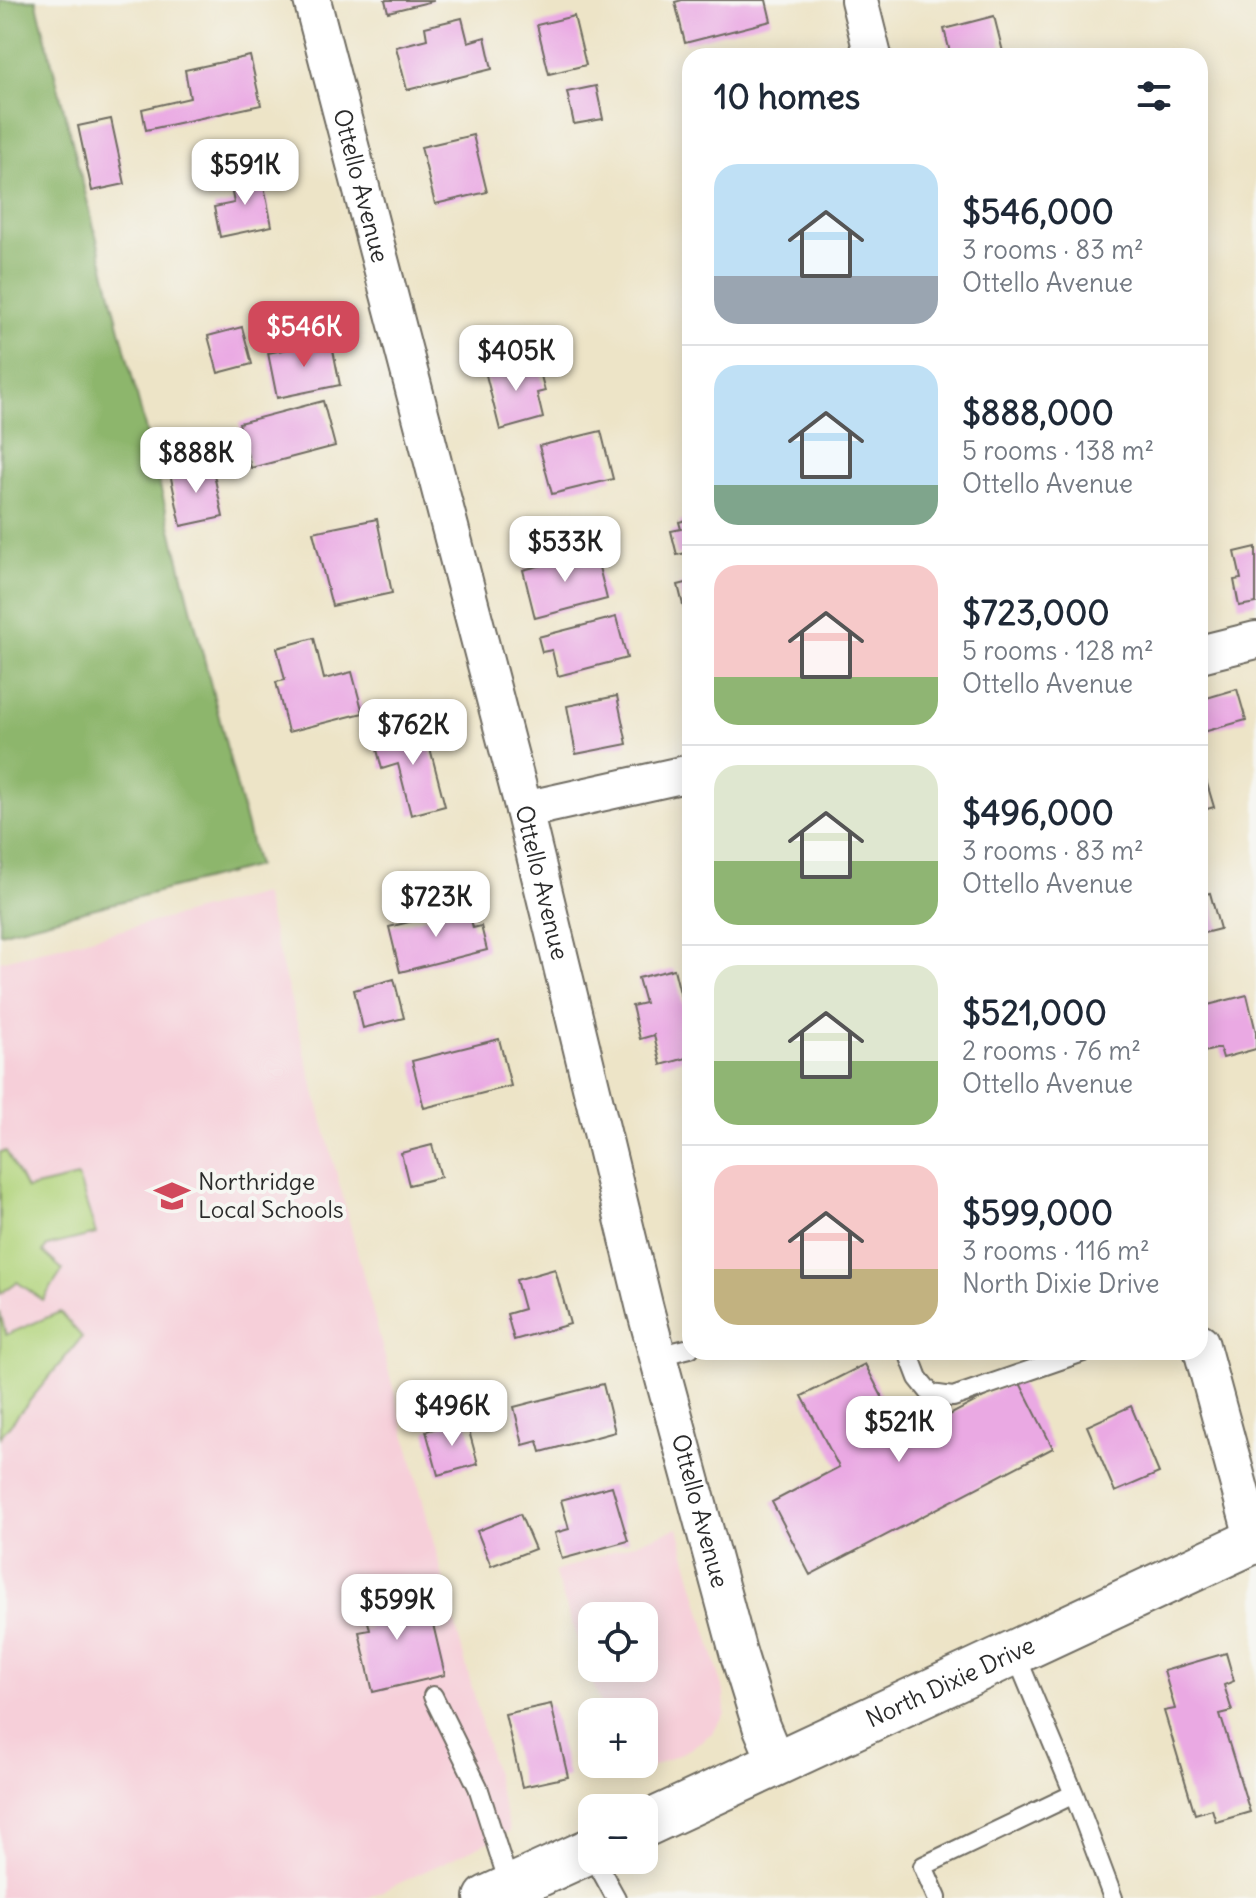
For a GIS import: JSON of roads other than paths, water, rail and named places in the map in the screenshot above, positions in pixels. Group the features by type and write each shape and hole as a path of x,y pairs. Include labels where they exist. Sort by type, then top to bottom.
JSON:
{"main road":[{"name":"North Dixie Drive","path":"658,1819 1255,1540"},
{"path":"498,1893 578,1860"}],"street":[{"name":"Ottello Avenue","path":"312,0 524,810 674,1352 738,1652 761,1726 777,1764"},
{"path":"859,0 871,48"},
{"path":"1208,652 1256,640"},
{"path":"524,810 682,775"},
{"path":"1205,1360 1255,1540"}],"lane":[{"path":"911,1360 918,1378 931,1394 953,1397 1060,1360"},
{"path":"1015,1653 1074,1794 1113,1898"},
{"path":"433,1696 478,1787 498,1893"},
{"path":"937,1898 923,1866 1074,1794"},
{"path":"603,1874 616,1898"}],"place":[{"name":"Northridge Local Schools","path":"172,1196"}]}
